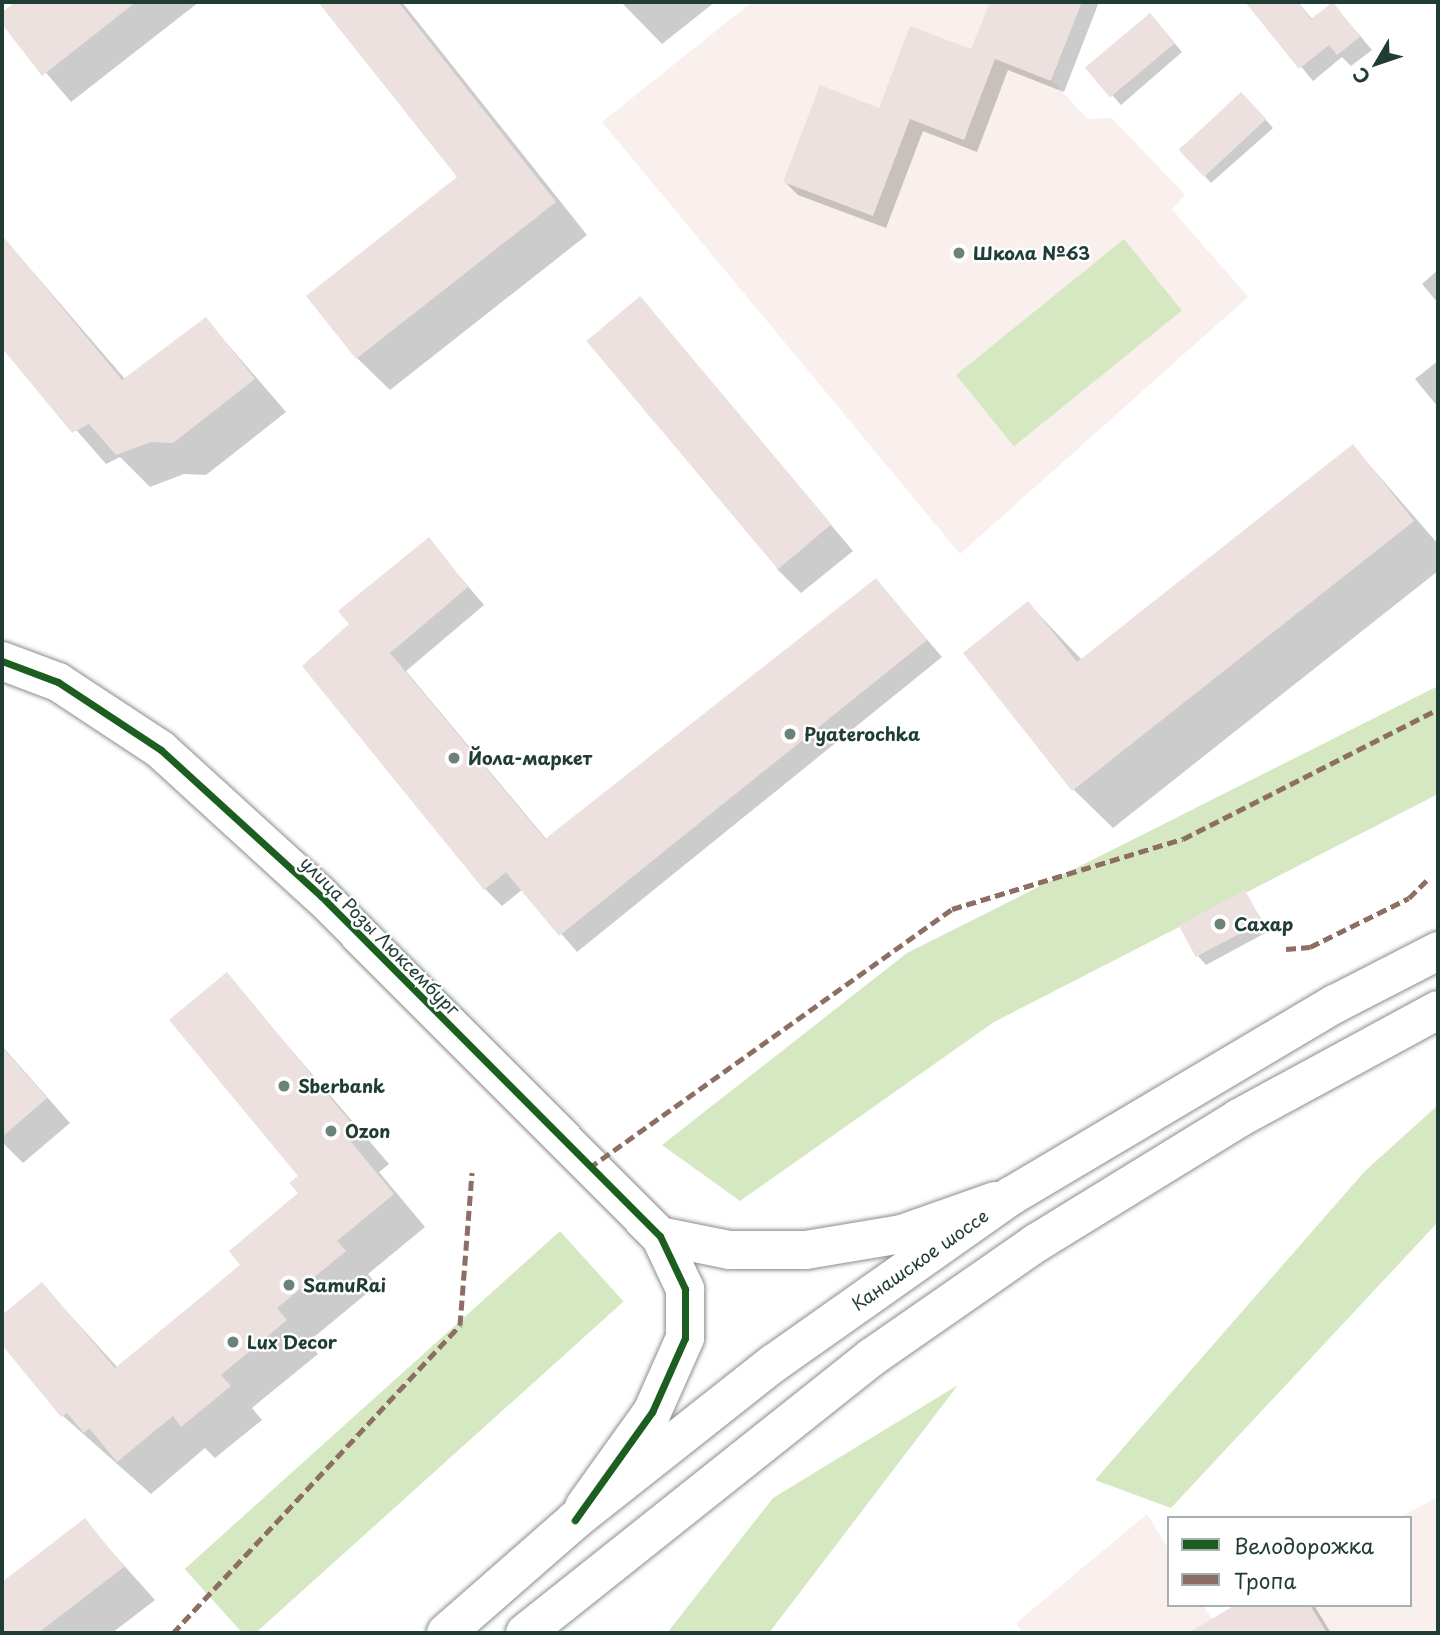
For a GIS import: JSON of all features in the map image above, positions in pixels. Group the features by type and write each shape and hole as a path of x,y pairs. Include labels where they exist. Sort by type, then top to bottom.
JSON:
{"main road":[{"name":"улица Розы Люксембург","path":"2,662 58,682 161,750 321,896 660,1236"},
{"name":"Канашское шоссе","path":"446,1633 575,1520 774,1363 1010,1196 1323,1011 1438,951"},
{"path":"524,1633 872,1357 1037,1243 1239,1118 1438,1010"},
{"path":"660,1236 729,1250 806,1250 902,1234 1010,1196"},
{"path":"575,1520 652,1412 685,1338 685,1289 660,1236"}],"shaded area":[{"name":"Школа №63","path":"752,2 1082,2 1052,81 1088,119 1112,118 1185,195 1172,209 1248,297 960,554 602,122"},
{"path":"1438,1497 1438,1633 1022,1633 1016,1623 1147,1514 1167,1546 1167,1607 1204,1607 1212,1619 1232,1607 1412,1607 1412,1516 1402,1516"}],"green space":[{"path":"1124,239 1182,310 1014,446 956,375"},
{"path":"1438,686 1438,794 994,1022 740,1201 662,1145 907,953"},
{"path":"1438,1105 1438,1222 1171,1508 1095,1480 1364,1172"},
{"path":"560,1231 624,1302 256,1633 242,1633 185,1569"},
{"path":"958,1385 769,1633 667,1633 773,1498"}],"building":[{"path":"15,2 136,2 42,76 2,24 2,12"},
{"path":"318,2 398,2 556,202 356,359 306,296 457,177"},
{"path":"990,2 1082,2 1051,81 995,59 964,140 910,119 873,216 783,182 820,85 879,108 910,26 971,49"},
{"path":"1245,2 1298,2 1311,19 1333,2 1360,37 1337,55 1329,45 1299,69"},
{"path":"1150,13 1175,43 1110,98 1085,68"},
{"path":"1241,92 1266,119 1204,177 1179,150"},
{"path":"2,235 122,380 206,317 255,379 173,443 151,442 116,455 89,424 72,433 2,348"},
{"path":"640,296 832,524 778,569 586,341"},
{"path":"1353,444 1414,521 1072,791 963,653 1028,601 1077,662"},
{"path":"429,537 468,587 390,653 545,839 876,578 927,640 559,936 506,872 484,890 302,666 349,624 338,611"},
{"name":"Сахар","path":"1245,890 1262,922 1196,957 1179,925"},
{"path":"227,972 357,1130 348,1138 394,1194 337,1241 346,1251 277,1308 287,1320 221,1375 231,1386 181,1427 173,1416 117,1462 89,1428 84,1433 67,1413 61,1417 2,1345 2,1315 42,1282 115,1368 240,1265 229,1251 298,1193 289,1183 298,1176 169,1020"},
{"path":"2,1047 47,1098 2,1137"},
{"path":"85,1518 124,1567 38,1633 2,1633 2,1582"},
{"path":"1232,1607 1311,1607 1327,1633 1188,1633"}],"marked path":[{"path":"589,1168 952,909 1183,839 1438,709"},
{"path":"1286,949 1310,947 1409,898 1429,878"},
{"path":"173,1633 460,1325 472,1172"}],"cycle path":[{"path":"2,661 58,682 161,750 321,896 660,1236 685,1289 685,1338 652,1412 575,1520"}],"place":[{"name":"Школа №63","path":"959,253"},
{"name":"Pyaterochka","path":"790,734"},
{"name":"Йола-маркет","path":"454,758"},
{"name":"Сахар","path":"1220,924"},
{"name":"Sberbank","path":"284,1086"},
{"name":"Ozon","path":"331,1131"},
{"name":"SamuRai","path":"289,1285"},
{"name":"Lux Decor","path":"233,1342"}]}
